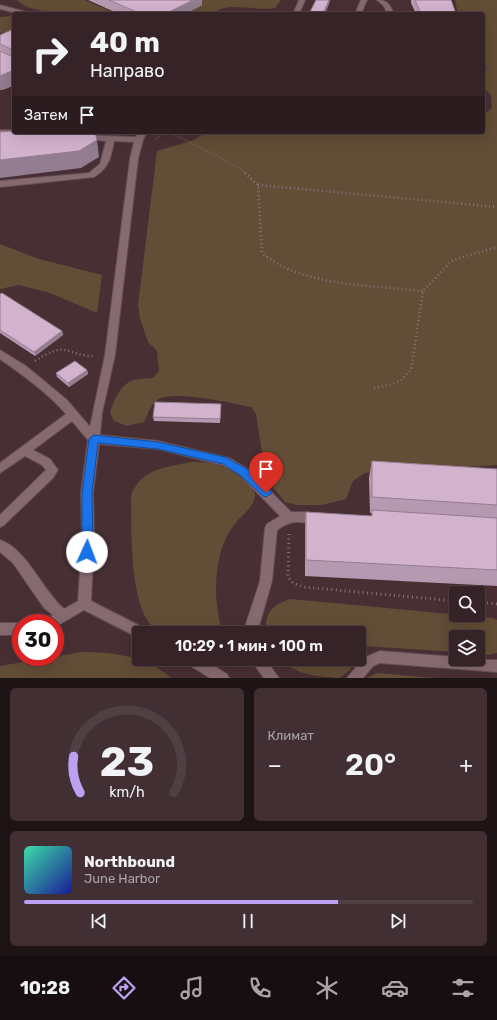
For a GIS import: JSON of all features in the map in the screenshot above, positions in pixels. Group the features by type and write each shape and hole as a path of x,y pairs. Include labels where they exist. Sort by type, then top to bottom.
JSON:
{"street":[{"path":"297,12 302,0"},
{"path":"359,12 364,0"},
{"path":"380,0 386,4 390,12"},
{"path":"15,4 18,11"},
{"path":"0,7 22,12"},
{"path":"0,132 12,133"},
{"path":"75,136 110,138 141,136 134,159 110,355 97,413 87,493 88,540 84,604"},
{"path":"0,184 91,175 101,170 105,164 110,138"},
{"path":"0,354 22,369 63,403 94,439 158,445 225,461 244,472 289,518"},
{"path":"0,468 26,451 73,415"},
{"path":"0,522 50,475 52,470 46,462 26,451"},
{"path":"252,626 257,604 266,581 271,528 297,515 330,518"},
{"path":"0,545 17,559 49,604 61,614"},
{"path":"64,615 84,604"},
{"path":"84,604 132,628"},
{"path":"0,629 12,629"},
{"path":"354,678 361,668 380,656 497,666"},
{"path":"202,666 222,678"},
{"path":"263,666 272,678"}],"path":[{"path":"173,134 238,167 258,185 497,207"},
{"path":"258,185 262,253 275,264 323,280 423,291"},
{"path":"374,388 393,384 401,380 411,370 423,291 453,260 497,248"},
{"path":"22,369 50,352 64,349 87,357 110,355"},
{"path":"289,518 288,577 293,583 303,587 317,589 449,600"},
{"path":"485,603 497,604"}],"shaded area":[{"path":"17,0 84,0 113,12 49,12 24,5"},
{"path":"194,0 281,0 275,8 267,9 233,7 216,12 192,12 190,6"},
{"path":"455,0 497,0 497,465 365,473 353,481 346,499 322,505 297,505 285,502 259,468 262,452 256,414 251,407 204,398 177,396 167,397 159,399 154,403 144,422 127,426 114,421 110,413 115,400 123,387 133,380 153,378 159,371 157,351 148,342 140,319 138,305 157,151 194,140 204,134 485,134 485,113 492,108 491,96 485,88 485,71 487,66 485,64 485,12 458,12"},
{"path":"12,16 12,34 9,32 0,33 0,17"},
{"path":"0,244 39,259 102,275 97,313 50,293 19,285 0,289"},
{"path":"191,462 211,463 218,465 241,477 251,486 254,491 255,496 252,504 227,536 218,562 216,592 221,626 152,626 143,612 134,573 131,529 131,496 135,487 147,475 172,466"},
{"path":"291,599 449,614 449,622 485,622 485,617 493,618 497,620 497,653 485,655 485,630 449,630 449,652 366,646 366,626 266,626 268,615 271,610"},
{"path":"82,652 117,654 132,658 132,666 153,666 171,678 0,678 0,666 12,664 12,666 64,666 64,655"},
{"path":"289,666 352,666 350,670 339,678 316,676"},
{"path":"377,673 434,678 367,678"}],"building":[{"path":"109,0 193,0 169,12 136,12"},
{"path":"316,0 329,0 324,12 310,12"},
{"path":"415,0 451,0 455,12 420,12"},
{"path":"12,30 12,50 0,44 0,35"},
{"path":"0,51 11,56 12,71 0,76"},
{"path":"12,131 12,134 96,134 97,140 79,151 0,160 0,132"},
{"path":"2,293 62,331 34,352 0,330 0,294"},
{"path":"75,361 87,370 68,383 56,373"},
{"path":"155,402 221,404 220,419 153,417"},
{"path":"372,461 497,469 497,505 372,497"},
{"path":"372,510 497,518 497,570 306,560 306,512 372,516"}],"route":[{"path":"87,552 87,493 94,439 158,445 225,461 244,472 266,493"}]}
